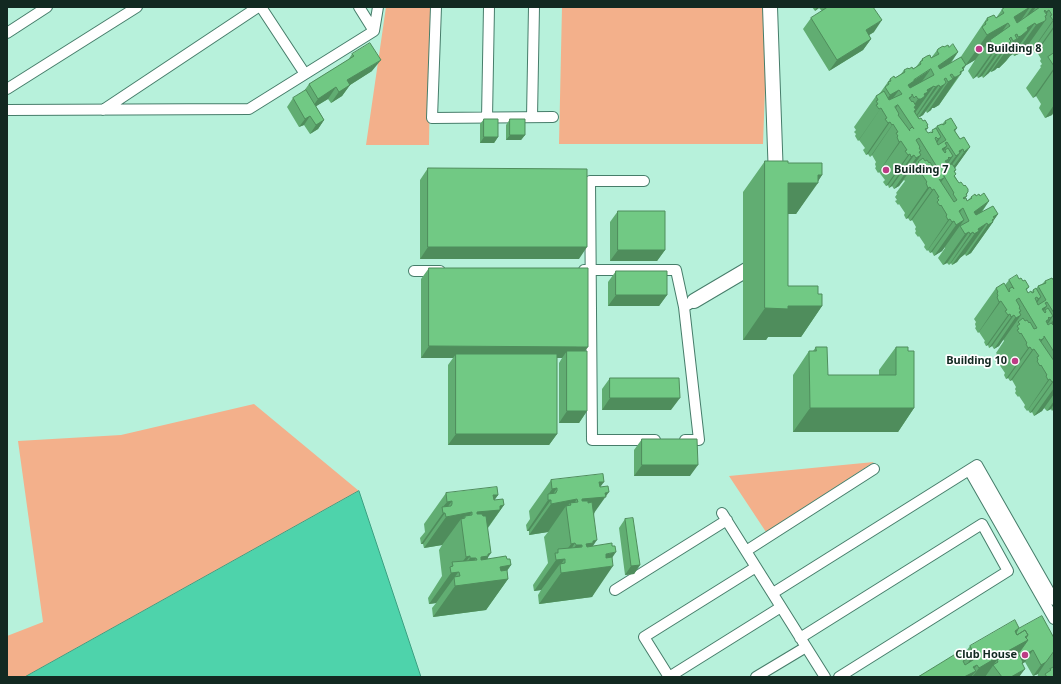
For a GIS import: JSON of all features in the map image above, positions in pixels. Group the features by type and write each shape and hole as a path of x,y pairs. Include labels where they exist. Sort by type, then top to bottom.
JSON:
{"street":[{"path":"7,33 47,7"},
{"path":"7,89 137,7"},
{"path":"103,110 259,7 305,74"},
{"path":"359,7 374,31"},
{"path":"7,110 248,109 374,31 378,7"},
{"path":"436,7 432,118 553,117"},
{"path":"487,118 489,7"},
{"path":"532,117 534,7"},
{"path":"770,7 777,188"},
{"path":"575,270 591,270 676,270 689,304 699,440 592,440 591,270 590,182 644,181"},
{"path":"689,304 772,255"},
{"path":"414,271 453,270"},
{"path":"773,593 977,465 1054,600"},
{"path":"746,551 874,469"},
{"path":"969,470 1054,619"},
{"path":"615,590 724,517 825,677"},
{"path":"756,677 803,642 982,524 1008,571 839,677"},
{"path":"756,567 644,637 669,677 781,607"}],"shaded area":[{"path":"386,7 431,7 429,145 366,145"},
{"path":"562,7 768,7 763,144 559,144"},
{"path":"254,404 359,491 25,677 7,677 7,636 43,622 18,441 121,435"},
{"path":"874,462 766,532 729,476"},
{"path":"359,491 421,677 25,677"}],"building":[{"path":"828,7 873,7 882,20 866,30 871,39 837,60 811,18"},
{"path":"1005,7 1030,7 1014,17 1017,23 1040,7 1054,7 1054,20 1050,16 1052,15 1049,10 1046,12 1045,10 1044,11 1047,15 1045,16 1045,21 1036,25 1035,23 1027,28 1028,30 1021,36 1018,37 1017,34 1015,35 1017,39 1013,41 1011,37 1009,39 1011,41 1005,47 1004,45 1000,47 999,45 995,48 990,40 1010,26 1008,23 987,35 982,27 986,24 985,22 988,20 987,18 994,15 996,18 1004,13 1002,10"},
{"path":"370,43 381,60 347,80 350,85 339,92 336,87 318,99 309,84 354,56 352,54"},
{"path":"953,44 958,52 938,66 940,69 961,57 966,65 962,68 964,70 960,72 961,74 956,77 952,74 950,75 953,79 948,82 946,78 944,79 946,82 945,84 940,87 939,85 934,86 927,90 928,92 924,94 925,96 921,99 918,99 916,96 914,98 912,94 909,98 916,106 914,107 916,110 914,111 919,119 921,118 923,121 925,120 928,125 928,128 925,129 928,133 932,133 932,130 936,128 941,137 938,139 936,137 935,138 938,145 946,140 937,126 943,125 946,123 945,121 951,118 957,128 954,130 960,139 964,137 970,147 964,152 963,149 959,151 960,153 956,156 947,142 945,143 947,146 942,149 945,153 945,150 948,148 953,156 950,158 949,157 949,159 945,161 948,165 953,165 956,170 954,171 956,174 954,176 959,183 961,182 968,189 966,194 967,196 963,198 966,198 967,201 975,194 976,196 979,194 980,196 984,193 989,201 974,212 976,215 993,206 998,214 993,217 995,218 992,220 993,222 988,225 987,223 978,229 979,231 974,234 973,232 970,234 969,232 965,234 960,226 969,221 963,208 959,211 964,220 956,225 954,221 952,222 950,219 948,220 947,215 941,205 940,206 937,202 939,200 937,198 939,197 934,189 932,190 930,187 928,188 927,182 917,170 919,169 917,166 920,164 918,162 923,158 925,161 927,160 929,163 930,162 934,169 937,167 919,138 916,140 920,147 919,148 921,151 919,152 921,155 916,158 914,155 911,157 910,154 908,155 905,151 907,150 901,141 899,142 896,133 898,132 893,124 892,125 890,122 888,123 885,119 887,118 881,108 879,109 876,105 878,104 876,101 878,100 876,96 884,91 889,100 902,94 899,90 890,95 885,87 889,84 888,82 891,81 890,79 894,76 895,78 905,72 904,70 908,68 909,69 912,67 913,69 921,64 920,62 923,60 922,59 927,56 930,55 931,58 939,54 937,51 938,49 943,46 948,45 949,47","holes":["931,69 934,75 910,88 908,85","898,105 914,129 912,127 909,130 898,115 899,114 895,107","944,176 957,200 954,202 939,179 944,178"]},
{"path":"1054,53 1054,66 1048,57"},
{"path":"306,90 324,120 316,125 310,116 305,119 293,98"},
{"path":"484,119 498,119 498,137 484,137"},
{"path":"510,119 525,119 525,135 510,135"},
{"path":"765,161 822,163 822,175 818,175 818,183 788,183 788,286 818,286 818,294 822,294 822,306 788,306 788,309 765,308"},
{"path":"428,168 587,169 587,247 428,247"},
{"path":"618,211 665,211 665,250 618,250"},
{"path":"429,268 588,268 588,347 429,346"},
{"path":"616,271 667,271 667,295 616,295"},
{"path":"1017,275 1019,279 1021,278 1023,281 1025,280 1029,287 1026,289 1028,293 1031,291 1032,293 1034,292 1033,290 1036,288 1041,297 1038,299 1037,297 1035,298 1038,305 1046,300 1038,286 1046,283 1045,281 1052,278 1054,281 1054,313 1047,302 1045,303 1047,306 1042,309 1045,313 1045,310 1048,308 1053,316 1050,318 1049,317 1046,321 1048,325 1051,323 1054,326 1054,352 1044,336 1041,340 1039,339 1054,361 1054,381 1052,382 1050,379 1048,380 1047,375 1037,361 1037,357 1039,356 1034,349 1032,350 1030,347 1028,348 1027,343 1021,333 1020,334 1017,330 1019,329 1017,326 1020,324 1018,322 1023,318 1025,321 1027,320 1029,323 1030,322 1034,329 1037,328 1019,298 1016,300 1020,307 1019,308 1021,311 1019,312 1021,315 1016,318 1014,315 1011,317 1010,314 1008,315 1005,311 1007,310 1001,301 999,302 997,297 998,292 996,288 1004,283 1009,292 1009,289 1012,287 1014,289 1009,280"},
{"path":"816,347 827,347 828,375 896,375 896,347 908,347 908,351 914,351 914,408 810,408 809,351 816,351"},
{"path":"567,351 587,351 587,411 567,411"},
{"path":"456,354 557,354 557,434 456,434"},
{"path":"610,378 679,378 680,398 610,398"},
{"path":"642,439 697,439 698,465 642,465"},
{"path":"603,474 604,482 599,482 600,487 608,486 609,492 605,493 606,497 582,499 582,501 588,501 588,503 592,502 597,540 593,541 593,543 586,544 587,547 612,543 612,546 615,546 616,552 606,554 606,558 612,557 613,566 561,573 560,564 565,563 565,559 556,560 555,553 558,553 558,549 582,547 582,545 576,545 575,543 571,544 566,506 571,505 570,503 578,502 577,499 551,504 551,500 548,500 548,494 556,493 557,488 552,489 551,480"},
{"path":"497,487 498,495 493,495 494,500 503,499 504,505 500,506 500,510 477,512 477,514 486,516 491,553 488,554 488,556 481,557 481,560 506,556 507,559 510,559 511,565 500,567 501,571 507,570 508,579 455,586 454,577 460,576 459,572 451,573 450,567 453,566 452,562 477,560 476,558 470,558 470,556 466,557 461,519 465,518 465,516 472,515 472,512 446,517 445,513 443,513 442,507 451,506 452,501 447,502 446,493"},
{"path":"633,518 640,565 631,566 625,519"},
{"path":"1042,616 1054,638 1054,651 1046,662 1041,665 1033,650 1021,657 1018,654 1028,640 1026,638 1028,635 1025,630 1017,635 1016,633 1018,629"},
{"path":"1015,620 1019,628 1015,631 1017,635 1025,630 1028,635 1025,637 1028,640 1006,652 1007,654 1012,651 1013,654 1017,651 1025,669 1011,677 1002,677 993,665 998,662 997,660 1003,657 1001,655 979,668 977,665 973,667 976,671 964,677 918,677 962,650 967,659 963,661 965,665 981,655 979,652 974,654 970,646"},
{"path":"1054,667 1054,677 1047,677 1045,674"}],"place":[{"name":"Building 8","path":"979,49"},
{"name":"Building 7","path":"886,170"},
{"name":"Building 10","path":"1015,361"},
{"name":"Club House","path":"1025,655"}]}
